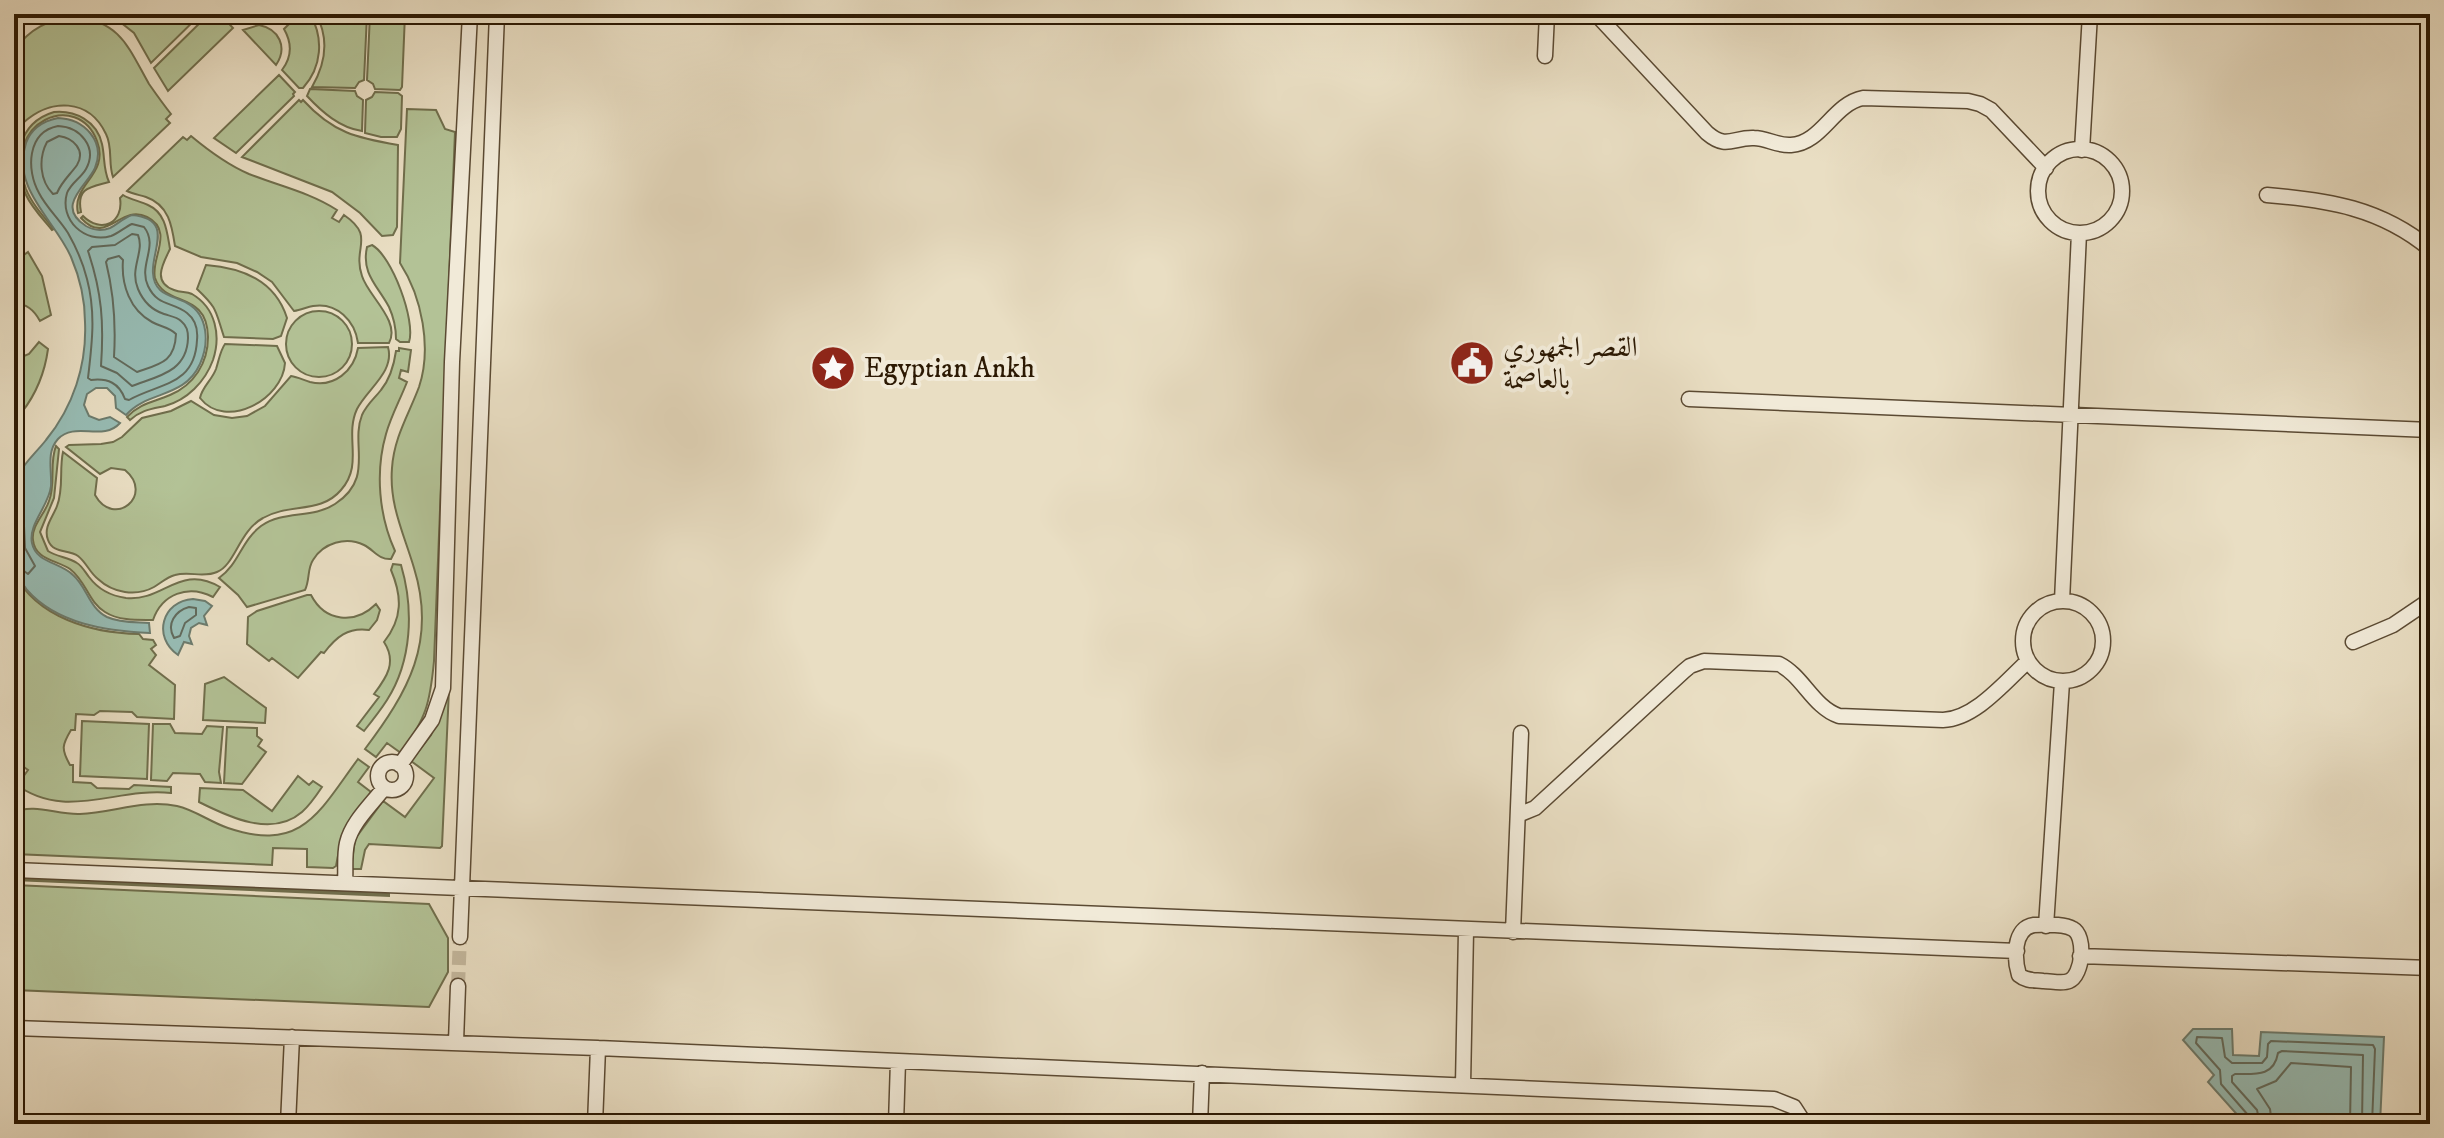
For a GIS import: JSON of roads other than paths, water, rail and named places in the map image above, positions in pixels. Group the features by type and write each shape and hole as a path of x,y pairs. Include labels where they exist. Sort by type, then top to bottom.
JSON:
{"street":[{"path":"345,883 349,838 384,788 391,791 402,786 406,775 400,765 432,720 443,688 452,362 470,14"},
{"path":"460,937 497,14"},
{"path":"1545,56 1547,14"},
{"path":"1596,14 1707,133 1720,142 1755,138 1796,145 1812,137 1850,103 1863,98 1968,101 1991,110 2046,168"},
{"path":"2082,150 2090,14"},
{"path":"2082,150 2098,153 2110,162 2119,176 2122,192 2119,208 2109,222 2095,231 2079,233 2063,230 2050,220 2042,207 2040,183 2051,161 2065,152 2082,150"},
{"path":"2267,195 2308,198 2350,206 2389,222 2430,249"},
{"path":"2062,601 2079,233"},
{"path":"1689,399 2430,430"},
{"path":"2353,642 2393,625 2430,600"},
{"path":"2062,601 2079,604 2093,614 2102,628 2104,643 2102,654 2093,669 2079,679 2062,682 2046,678 2028,661 2023,637 2033,614 2046,604 2062,601"},
{"path":"1518,815 1535,808 1684,671 1697,663 1712,660 1779,664 1789,670 1828,711 1839,716 1950,720 1970,713 2028,661"},
{"path":"2046,926 2062,682"},
{"path":"1513,932 1521,733"},
{"path":"14,870 2017,951"},
{"path":"2030,925 2046,926 2074,929 2079,937 2078,972 2069,981 2029,980 2017,971 2019,934 2030,925"},
{"path":"1463,1085 1466,931"},
{"path":"2080,956 2430,968"},
{"path":"456,1042 458,986"},
{"path":"14,1028 456,1042 1774,1099 1794,1107 1805,1124"},
{"path":"288,1124 292,1037"},
{"path":"595,1124 598,1048"},
{"path":"896,1124 898,1061"},
{"path":"1200,1124 1202,1073"}],"water":[{"path":"58,118 84,127 98,149 95,168 73,203 77,218 86,226 98,230 110,228 132,215 153,223 158,237 153,264 154,280 160,290 194,308 205,330 205,348 200,364 185,383 175,389 145,401 126,415 116,408 115,396 107,388 96,388 87,394 84,405 89,416 99,420 110,417 120,423 106,431 72,432 58,439 51,455 51,486 47,501 33,529 32,543 38,555 73,575 101,613 117,620 149,623 150,633 83,624 53,611 27,590 13,564 14,484 22,468 64,414 84,354 85,314 77,273 64,243 29,190 24,175 23,160 28,138 38,126"},
{"path":"193,599 212,606 204,616 207,625 199,623 191,628 189,636 192,644 184,642 178,655 165,639 164,621 174,606"},
{"path":"2193,1029 2232,1029 2233,1055 2259,1056 2261,1032 2384,1037 2380,1124 2239,1124 2242,1120 2208,1082 2214,1075 2183,1040"}],"tunnel":[{"path":"458,986 460,937"}],"place":[{"name":"القصر الجمهوري بالعاصمة","path":"1472,363"},
{"name":"Egyptian Ankh","path":"833,368"}]}
